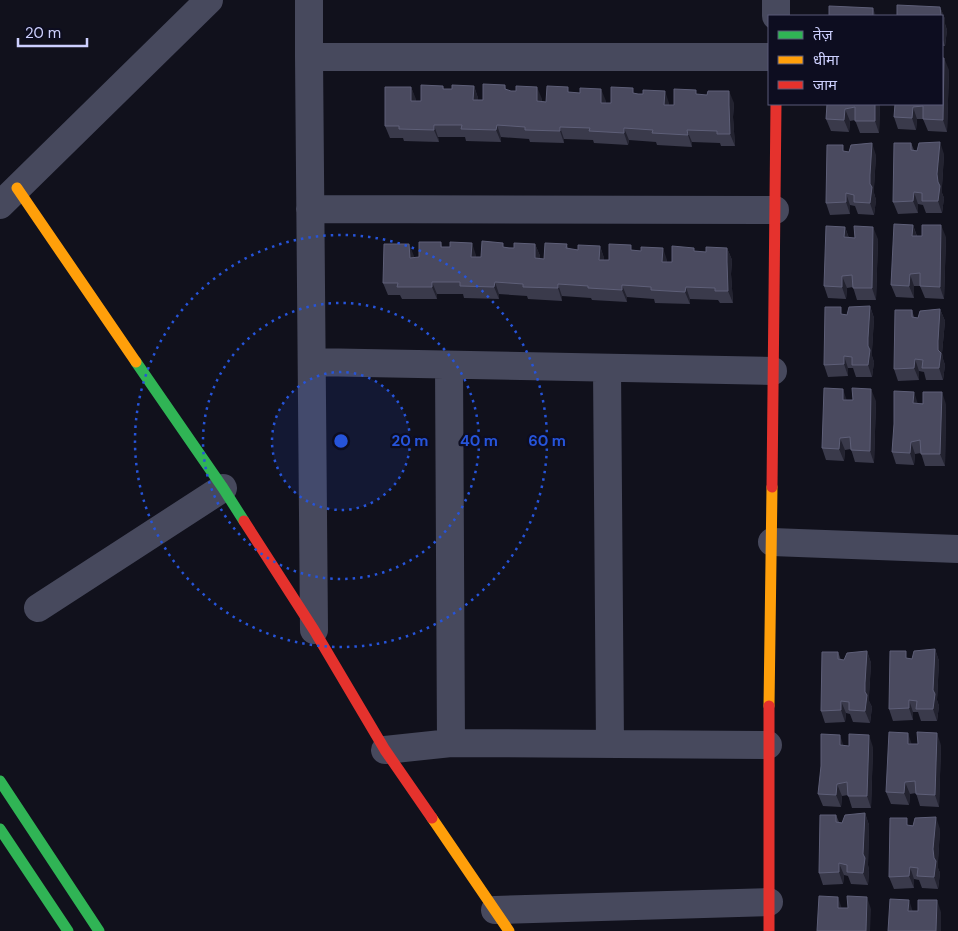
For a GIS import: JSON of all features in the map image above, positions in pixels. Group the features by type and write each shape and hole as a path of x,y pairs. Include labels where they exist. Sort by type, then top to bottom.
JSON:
{"street":[{"path":"210,0 8,196 223,488 314,630 385,750 502,921 769,902"},
{"path":"309,0 314,630"},
{"path":"776,0 776,15"},
{"path":"309,56 768,57"},
{"path":"769,931 768,746 776,105"},
{"path":"310,209 774,210"},
{"path":"312,362 774,371"},
{"path":"449,365 451,743"},
{"path":"607,368 610,744"},
{"path":"38,608 223,488"},
{"path":"772,542 958,548"},
{"path":"385,750 451,743 768,746"},
{"path":"0,781 99,931"},
{"path":"2,837 68,931"}],"building":[{"path":"897,5 940,7 941,15 897,15"},
{"path":"829,6 873,8 873,15 829,15"},
{"path":"944,58 943,120 923,119 923,106 913,107 912,118 894,117 895,105 943,105"},
{"path":"483,84 505,85 505,89 511,91 516,91 516,86 537,87 537,101 546,102 547,86 568,87 568,92 580,93 580,88 601,89 601,103 611,103 611,87 633,88 633,93 638,94 643,94 643,90 665,91 664,105 674,105 674,89 696,90 696,94 707,95 708,91 729,91 730,134 717,134 717,131 687,130 688,135 652,133 653,130 624,128 624,133 589,131 590,128 560,127 560,131 525,130 525,127 497,125 496,130 461,129 462,125 434,125 434,130 399,129 399,126 385,126 385,87 411,87 411,101 421,101 421,85 443,86 443,89 452,89 452,85 474,86 473,100 483,100"},
{"path":"827,105 875,105 875,121 855,121 855,107 845,109 844,120 826,119"},
{"path":"940,142 937,174 940,186 938,201 922,201 922,193 914,192 913,201 893,202 894,143 911,143 911,150 917,151 919,143"},
{"path":"872,143 870,203 854,202 854,195 846,193 846,202 826,203 827,145 843,145 843,151 849,152 851,145"},
{"path":"894,224 913,225 912,236 922,236 922,225 941,225 940,287 920,286 920,273 910,274 909,286 891,285"},
{"path":"826,226 845,227 844,237 855,238 854,226 873,227 872,288 853,288 852,275 842,276 842,287 824,286"},
{"path":"482,241 503,243 503,247 509,248 514,248 514,243 535,244 535,258 544,259 545,243 567,244 566,248 578,250 578,245 600,246 599,260 609,260 609,244 631,245 631,250 641,251 641,247 663,248 662,262 672,262 672,246 694,248 694,251 706,252 706,247 727,248 728,291 715,291 715,288 686,287 685,292 651,290 651,287 622,285 622,290 558,284 558,288 523,287 523,284 495,282 494,287 460,286 460,282 432,282 432,287 397,287 398,283 383,283 384,244 409,244 410,258 419,257 419,242 441,242 441,247 450,247 450,242 472,243 471,257 481,257"},
{"path":"870,306 868,365 852,365 852,357 844,356 844,364 824,365 825,307 841,307 841,314 847,315 849,307"},
{"path":"940,309 938,350 941,353 939,368 922,368 923,360 915,359 914,368 894,369 895,310 912,310 912,317 918,318 920,311"},
{"path":"824,388 843,389 843,400 853,400 852,388 871,389 870,451 851,450 850,437 840,438 839,449 822,448"},
{"path":"894,391 914,392 913,403 923,404 923,392 942,392 940,454 921,454 920,440 911,442 910,453 892,452"},
{"path":"935,649 933,709 916,709 917,701 909,700 909,708 889,709 890,651 906,651 906,658 912,659 914,651"},
{"path":"867,651 865,711 849,710 849,702 841,701 841,710 821,711 822,652 838,652 838,659 844,660 847,653"},
{"path":"889,732 908,733 908,744 918,744 917,732 937,733 935,795 916,794 915,781 905,782 904,793 886,792"},
{"path":"821,734 840,735 840,745 849,746 849,734 869,735 867,796 848,796 847,782 837,784 836,795 818,794 821,766"},
{"path":"865,813 863,873 847,872 847,865 839,863 839,872 819,873 820,815 836,815 836,822 842,823 845,815"},
{"path":"936,817 933,849 936,861 934,877 917,876 918,868 910,867 909,876 889,877 890,818 907,818 907,825 913,826 915,818"},
{"path":"819,896 838,897 838,908 848,908 847,896 867,897 866,931 817,931"},
{"path":"890,899 909,900 908,911 918,911 918,900 937,900 936,931 888,931"}],"traffic: fast":[{"path":"136,362 244,521"},
{"path":"0,781 99,931"},
{"path":"0,829 68,931"}],"traffic: slow":[{"path":"17,188 136,362"},
{"path":"769,706 772,487"},
{"path":"432,818 509,931"}],"traffic: jam":[{"path":"772,487 776,105"},
{"path":"244,521 314,630 385,750 432,818"},
{"path":"769,706 769,931"}]}
